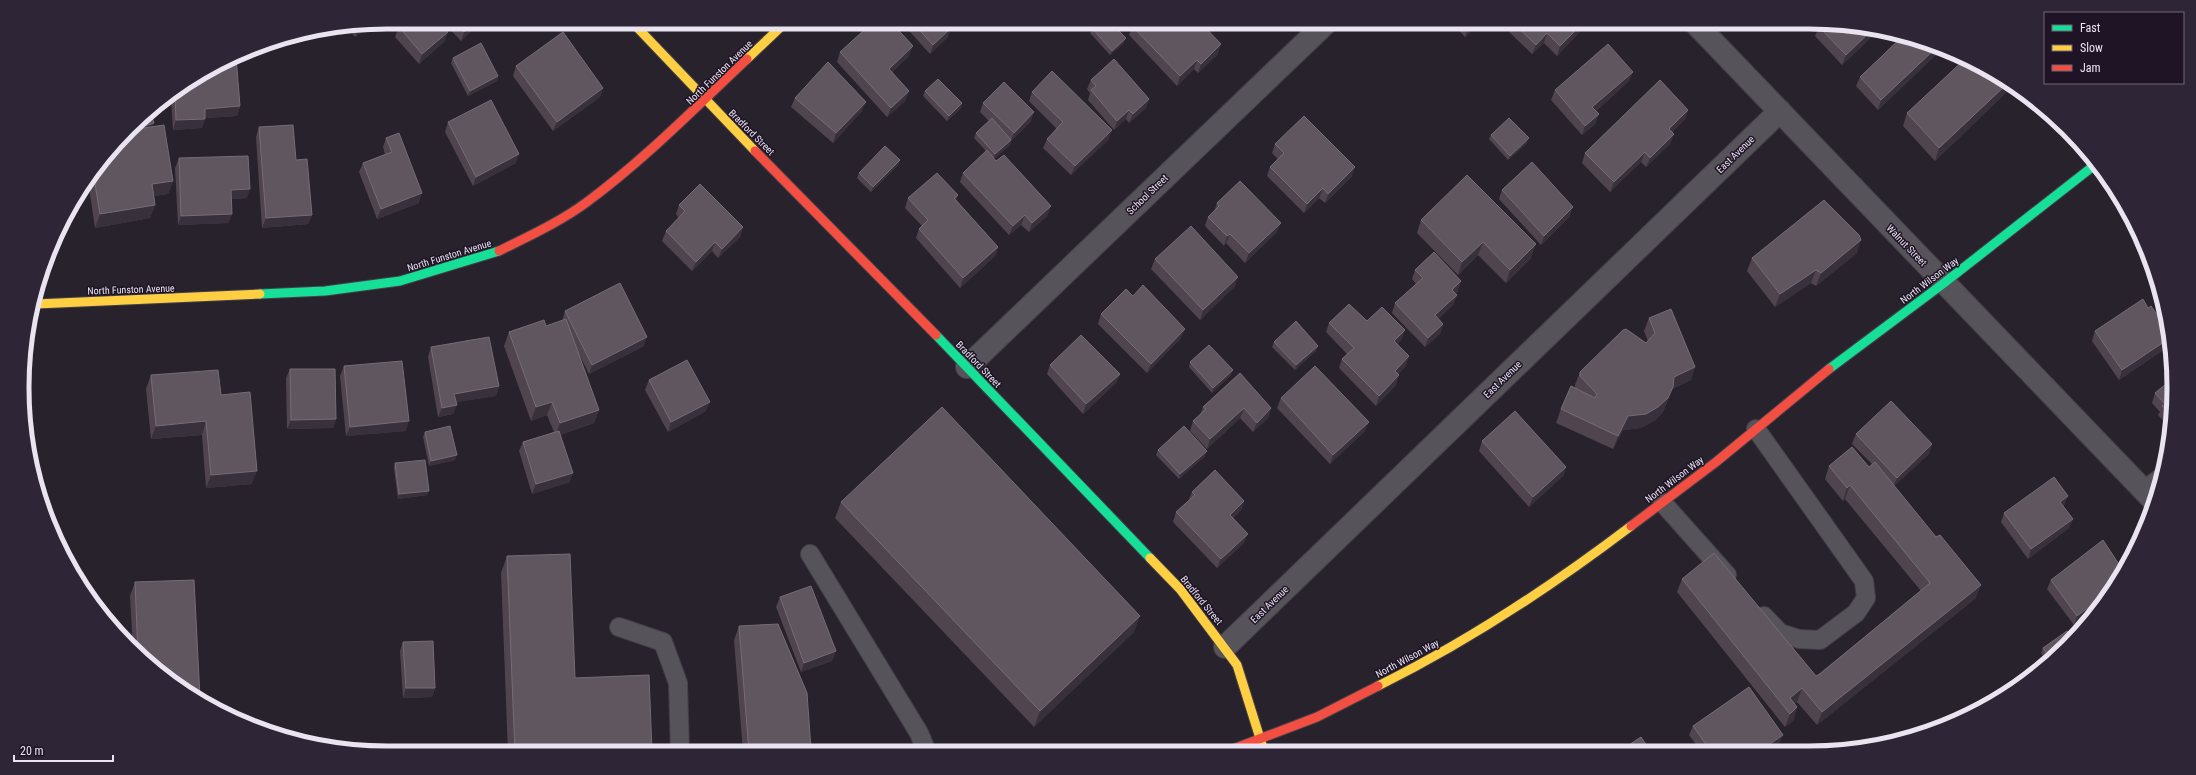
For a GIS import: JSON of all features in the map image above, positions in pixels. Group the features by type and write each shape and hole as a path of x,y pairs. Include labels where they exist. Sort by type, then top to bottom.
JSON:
{"street":[{"name":"Bradford Street","path":"639,29 705,100 968,367 1180,589 1225,647 1237,666 1262,746"},
{"name":"North Funston Avenue","path":"39,304 325,292 400,281 495,253 542,230 586,203 651,150 779,29"},
{"name":"School Street","path":"968,367 1320,29"},
{"name":"Walnut Street","path":"1701,29 2149,496"},
{"name":"East Avenue","path":"1225,647 1780,111"},
{"name":"North Wilson Way","path":"1241,746 1317,717 1429,661 1532,597 1662,502 1756,429 1806,386 1944,283 2092,167"}],"lane":[{"path":"1753,603 1780,633 1799,639 1820,640 1856,612 1866,598 1864,581 1756,429"},
{"path":"1662,502 1737,586"},
{"path":"810,554 919,734 924,746"},
{"path":"619,627 662,642 678,683 680,746"}],"building":[{"path":"401,29 446,29 448,32 422,54"},
{"path":"865,29 897,29 913,46 889,69 909,91 891,108 840,52"},
{"path":"918,29 950,29 933,45"},
{"path":"1093,29 1117,29 1126,38 1112,51"},
{"path":"1135,29 1207,29 1221,44 1201,64 1197,60 1180,76"},
{"path":"1519,29 1577,29 1560,46 1547,33 1536,45"},
{"path":"1821,30 1868,34 1846,55"},
{"path":"563,32 603,88 557,122 516,66"},
{"path":"1898,40 1933,51 1881,100 1860,77"},
{"path":"481,43 498,76 470,91 453,58"},
{"path":"1608,44 1633,72 1592,107 1599,114 1585,126 1555,90"},
{"path":"1114,59 1149,99 1133,114 1129,110 1117,121 1091,90 1096,86 1091,80"},
{"path":"236,62 240,106 205,109 205,119 176,120 175,98 208,77"},
{"path":"828,62 866,102 836,133 795,98"},
{"path":"1961,63 2004,87 1939,148 1907,113"},
{"path":"1052,71 1112,130 1075,166 1047,139 1063,122 1032,92"},
{"path":"938,79 962,103 949,116 925,91"},
{"path":"1660,80 1688,110 1669,129 1674,134 1650,158 1645,152 1614,182 1585,153"},
{"path":"1004,82 1034,112 1014,133 983,103"},
{"path":"491,100 519,154 476,177 448,122"},
{"path":"1304,116 1355,167 1328,194 1323,188 1307,204 1270,167 1284,153 1275,144"},
{"path":"152,117 154,123 141,127"},
{"path":"992,118 1011,140 995,154 976,133"},
{"path":"1509,118 1529,138 1510,156 1491,135"},
{"path":"164,125 173,181 152,184 155,205 100,214 94,181 118,151 140,129"},
{"path":"293,125 296,160 307,159 312,215 266,218 259,127"},
{"path":"399,133 422,193 381,209 363,163 392,152 386,138"},
{"path":"885,146 900,160 873,187 859,173"},
{"path":"987,150 996,161 1004,155 1051,206 1032,223 1025,215 1013,226 963,173"},
{"path":"248,156 250,189 231,190 232,214 181,216 179,158"},
{"path":"1532,162 1573,207 1544,236 1502,190"},
{"path":"937,173 958,195 954,198 998,247 963,278 919,229 928,220 908,198"},
{"path":"1467,175 1536,244 1510,270 1483,242 1462,262 1421,220"},
{"path":"1240,181 1281,223 1249,253 1230,234 1227,236 1208,217 1219,206 1217,203"},
{"path":"700,184 743,227 722,249 715,242 696,262 666,231 685,211 679,205"},
{"path":"1824,200 1859,235 1861,240 1821,273 1816,270 1780,294 1752,258"},
{"path":"1191,226 1238,277 1203,310 1155,259"},
{"path":"1434,252 1461,281 1452,290 1457,295 1435,315 1443,324 1428,338 1395,303 1423,278 1415,270"},
{"path":"620,283 647,337 592,365 565,311"},
{"path":"1143,285 1185,329 1151,364 1101,314 1126,289 1133,296"},
{"path":"2143,299 2148,308 2151,306 2160,319 2164,342 2122,370 2095,331"},
{"path":"1349,304 1367,321 1382,307 1405,330 1394,341 1409,356 1395,371 1399,375 1379,396 1342,359 1354,348 1329,323"},
{"path":"1671,309 1695,367 1674,377 1673,387 1668,398 1658,407 1646,414 1628,416 1618,436 1561,409 1571,386 1595,398 1597,394 1580,376 1580,372 1623,330 1626,329 1646,343 1655,333 1649,318"},
{"path":"566,319 599,410 560,423 552,402 536,407 509,332 544,320 546,326"},
{"path":"1296,321 1318,346 1296,365 1274,342"},
{"path":"1081,335 1120,374 1086,404 1050,365"},
{"path":"489,337 499,386 454,394 457,405 442,408 431,347"},
{"path":"1209,345 1233,370 1213,388 1190,362"},
{"path":"687,360 710,402 671,422 649,380"},
{"path":"402,361 409,421 350,427 344,366"},
{"path":"1315,366 1369,422 1333,455 1281,398"},
{"path":"290,369 335,369 336,419 291,420"},
{"path":"218,370 221,395 250,392 257,471 211,475 206,421 156,426 151,375"},
{"path":"1240,373 1271,408 1257,423 1244,408 1210,439 1193,421 1206,409 1203,407"},
{"path":"2167,383 2166,410 2162,406 2165,404 2155,393"},
{"path":"1891,401 1932,444 1897,478 1856,434"},
{"path":"942,407 1140,616 1040,711 841,502"},
{"path":"1515,411 1566,467 1533,497 1482,441"},
{"path":"450,426 457,455 431,461 425,432"},
{"path":"1184,426 1207,451 1180,474 1158,450"},
{"path":"559,431 573,473 536,484 523,442"},
{"path":"1852,447 1869,467 1875,462 1936,537 1940,535 1981,585 1822,712 1802,688 1790,698 1797,707 1790,714 1682,579 1714,553 1816,676 1820,674 1930,583 1850,485 1847,488 1829,466"},
{"path":"425,460 429,491 399,494 395,463"},
{"path":"1215,470 1244,501 1230,515 1248,534 1221,559 1176,512 1195,495 1192,492"},
{"path":"2054,477 2068,496 2060,502 2073,519 2031,549 2004,513"},
{"path":"2103,540 2120,566 2096,602 2077,616 2051,580"},
{"path":"570,554 575,678 649,675 652,746 515,746 507,556"},
{"path":"194,580 200,693 169,672 138,644 135,582"},
{"path":"811,586 836,651 804,663 780,597"},
{"path":"778,624 807,693 811,746 749,746 739,626"},
{"path":"2067,631 2069,634 2047,655 2043,648"},
{"path":"433,641 435,688 406,688 403,642"},
{"path":"1749,687 1783,735 1767,746 1707,746 1693,726"},
{"path":"1641,737 1647,746 1627,746"}],"traffic: fast":[{"path":"1829,369 1944,283 2092,167"},
{"path":"260,294 325,291 400,281 499,251"},
{"path":"936,335 1150,558"}],"traffic: slow":[{"path":"639,29 755,151"},
{"path":"747,59 779,29"},
{"path":"39,304 260,294"},
{"path":"1378,686 1444,651 1508,612 1571,570 1631,526"},
{"path":"1150,558 1180,589 1237,665 1262,746"}],"traffic: jam":[{"path":"499,251 566,216 608,186 669,133 747,59"},
{"path":"755,151 936,335"},
{"path":"1631,526 1716,462 1829,369"},
{"path":"1241,746 1317,717 1378,686"}]}
